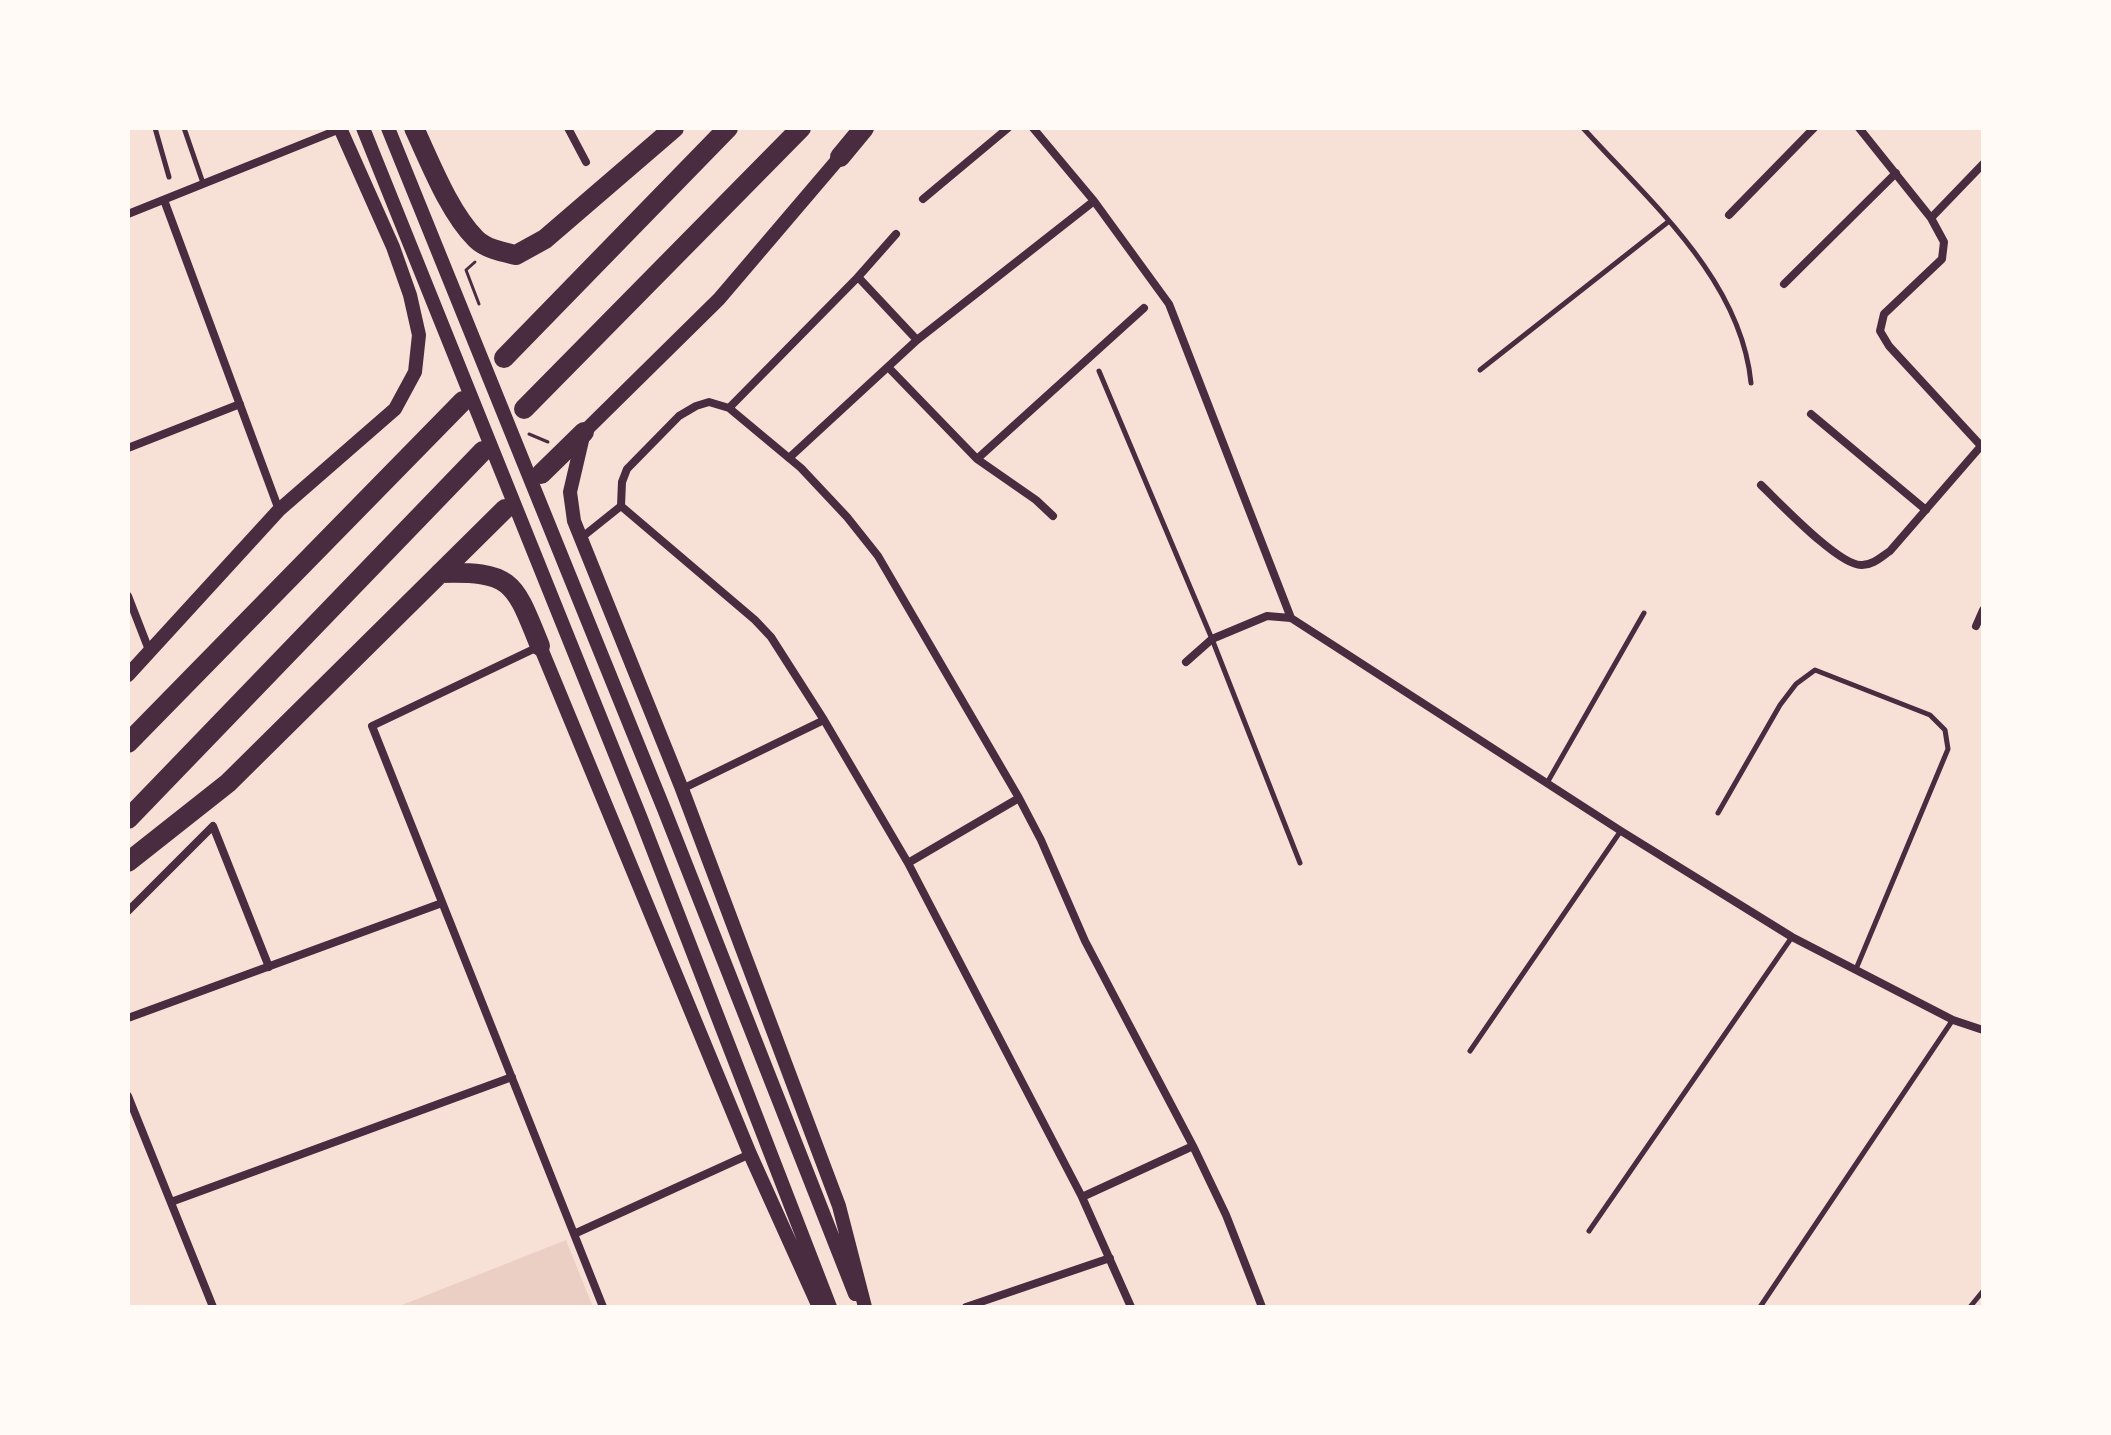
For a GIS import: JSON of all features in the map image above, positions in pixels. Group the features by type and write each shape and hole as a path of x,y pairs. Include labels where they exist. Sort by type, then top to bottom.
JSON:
{"highway":[{"path":"414,128 460,219 477,240 496,250 516,255 545,239 674,128"},
{"path":"504,358 728,128"},
{"path":"524,409 801,128"},
{"path":"840,157 864,128"},
{"path":"128,743 463,401"},
{"path":"541,474 584,432"},
{"path":"128,819 483,451"},
{"path":"128,862 228,783 505,509"},
{"path":"440,573 481,572 513,588 521,599 540,646"}],"street":[{"path":"128,214 340,128 393,247 410,295 419,335 415,372 395,409 279,510 128,675"},
{"path":"363,128 577,658 830,1307"},
{"path":"388,128 863,1307"},
{"path":"568,128 586,162"},
{"path":"863,1307 853,1250 839,1206 682,789 574,521 570,492 584,432 719,299 840,157 871,128"},
{"path":"923,199 1008,128"},
{"path":"1033,128 1094,201 1169,304 1291,618"},
{"path":"1729,215 1814,128"},
{"path":"1761,485 1833,552 1849,564 1861,566 1874,563 1890,551 1982,447 1889,346 1880,331 1884,314 1942,259 1944,242 1931,218 1859,128"},
{"path":"1931,218 1983,164"},
{"path":"1784,284 1896,173"},
{"path":"164,200 279,510"},
{"path":"789,458 917,340 1094,201"},
{"path":"729,408 896,234"},
{"path":"858,277 917,340"},
{"path":"977,459 1144,308"},
{"path":"888,367 977,459 1036,500 1053,516"},
{"path":"581,538 621,506 622,482 627,469 679,416 709,402 729,408 789,458 847,517 878,556 1019,798 1085,941 1226,1215 1262,1307"},
{"path":"128,448 240,404"},
{"path":"1811,414 1926,510"},
{"path":"621,506 755,620 771,637 824,720 908,863 1082,1197 1131,1307"},
{"path":"128,596 149,650"},
{"path":"1976,626 1983,610"},
{"path":"1186,662 1212,639 1267,616 1291,618 1621,831 1792,937 1953,1020 1983,1030"},
{"path":"603,1307 372,726 540,646 750,1154 819,1307"},
{"path":"682,789 824,720"},
{"path":"908,863 1019,798"},
{"path":"128,911 213,826 269,967"},
{"path":"128,1018 442,903"},
{"path":"171,1202 512,1077"},
{"path":"129,1101 213,1307"},
{"path":"1082,1197 1193,1146"},
{"path":"574,1234 750,1154"},
{"path":"966,1307 1110,1258"}],"lane":[{"path":"155,128 169,177"},
{"path":"184,128 203,184"},
{"path":"1583,128 1703,260 1736,322 1749,361 1751,383"},
{"path":"1480,370 1668,222"},
{"path":"1099,371 1212,639 1300,863"},
{"path":"1547,783 1644,613"},
{"path":"1718,813 1780,705 1796,684 1815,670 1930,715 1945,730 1948,749 1856,969"},
{"path":"1470,1051 1621,831"},
{"path":"1589,1231 1792,937"},
{"path":"1760,1307 1953,1020"},
{"path":"1970,1307 1983,1291"}],"shaded area":[{"path":"566,1240 593,1307 397,1307"}]}
